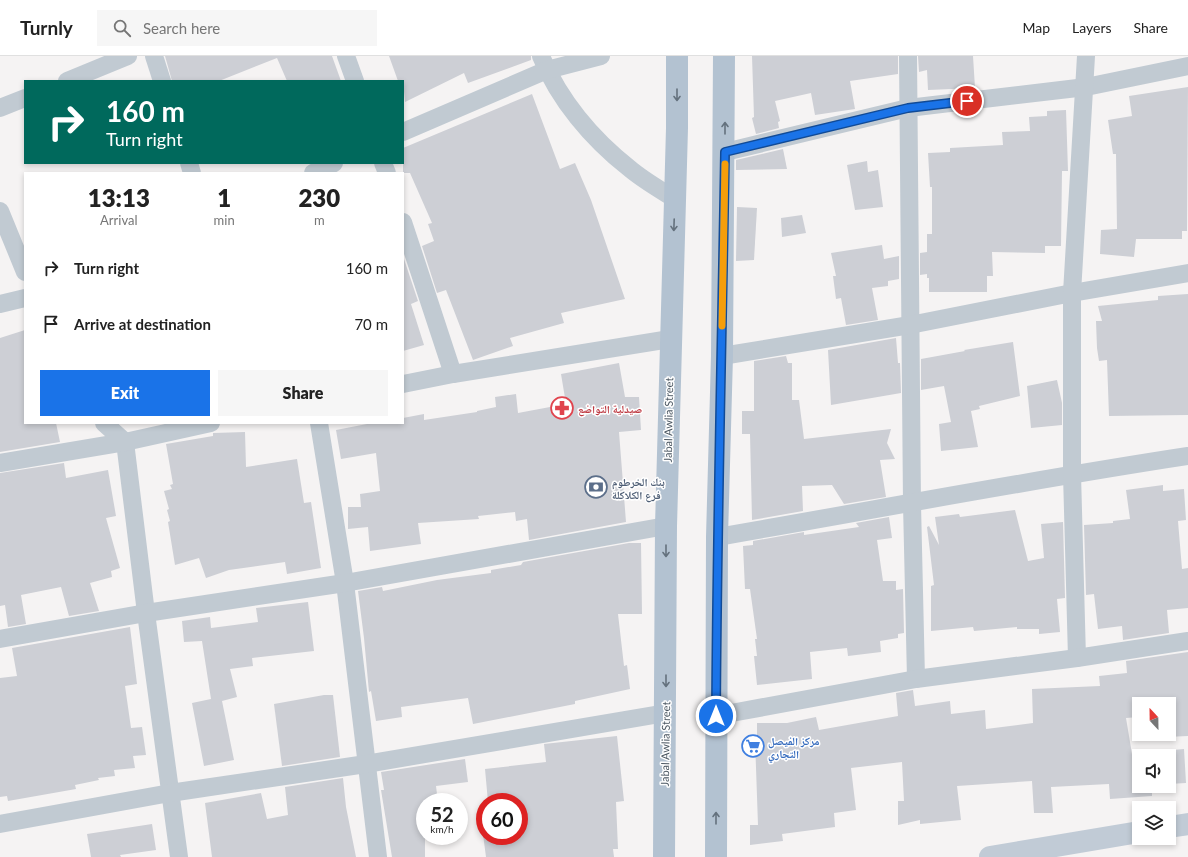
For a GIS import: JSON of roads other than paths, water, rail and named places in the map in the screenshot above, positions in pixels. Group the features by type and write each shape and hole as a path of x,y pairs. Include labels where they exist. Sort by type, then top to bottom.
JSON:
{"main road":[{"name":"Jabal Awlia Street","path":"664,857 666,526 675,199 677,56"},
{"path":"716,857 716,537 722,356 725,152 724,56"}],"street":[{"path":"68,80 128,56"},
{"path":"154,56 162,80"},
{"path":"346,56 355,80"},
{"path":"404,132 544,63 601,56"},
{"path":"908,56 912,504 916,680"},
{"path":"1077,658 1072,474 1072,293 1086,87 1086,56"},
{"path":"544,63 576,115 594,137 630,169 675,199"},
{"path":"725,152 908,108 1086,87 1188,66"},
{"path":"0,108 24,98"},
{"path":"315,172 332,164"},
{"path":"0,211 24,270"},
{"path":"404,225 453,374"},
{"path":"722,356 910,325 1072,293 1188,273"},
{"path":"0,304 24,298"},
{"path":"404,384 453,374 670,339"},
{"path":"105,424 125,442 146,613 179,857"},
{"path":"0,463 125,442 206,424"},
{"path":"319,424 344,583 378,857"},
{"path":"716,537 912,504 1072,474 1188,456"},
{"path":"0,639 146,613 344,583 666,526"},
{"path":"716,716 916,680 1188,641"},
{"path":"0,824 170,793 366,764 666,713"},
{"path":"1176,826 1188,824"},
{"path":"990,857 1132,833"}],"place":[{"name":"صيدلية التواضع","path":"562,408"},
{"name":"بنك الخرطوم فرع الكلاكلة","path":"596,487"},
{"name":"مركز الفيصل التجاري","path":"753,746"}]}
